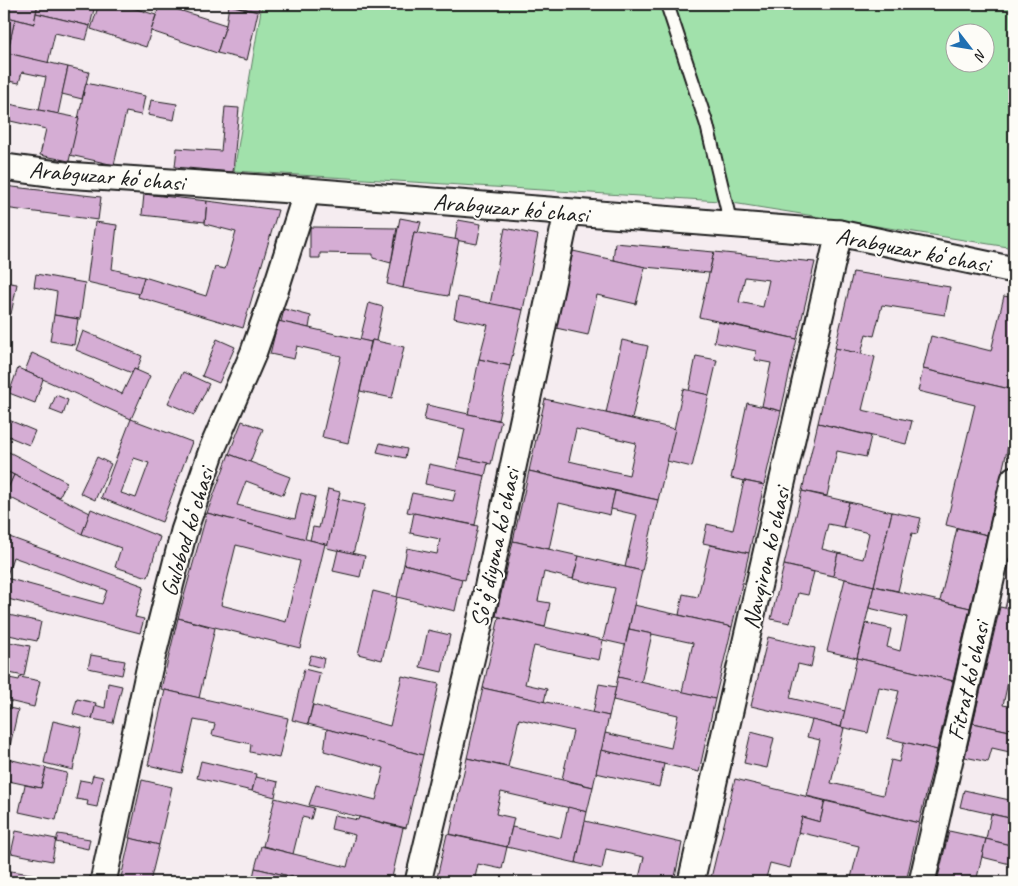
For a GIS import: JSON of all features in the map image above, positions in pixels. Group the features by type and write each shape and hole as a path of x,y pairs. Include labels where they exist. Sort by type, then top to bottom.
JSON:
{"street":[{"name":"Arabguzar koʻchasi","path":"4,167 64,175 839,233 1014,270"},
{"name":"Gulobod koʻchasi","path":"103,882 147,679 184,531 213,447 253,354 307,192"},
{"name":"Soʻgʻdiyona koʻchasi","path":"418,882 479,627 567,213"},
{"name":"Navqiron koʻchasi","path":"691,882 839,233"},
{"name":"Fitrat koʻchasi","path":"922,882 1014,479"}],"lane":[{"path":"667,4 707,125 731,225"}],"green space":[{"path":"262,4 1014,4 1014,248 720,201 234,171"}],"building":[{"path":"7,4 38,4 34,24 4,16"},
{"path":"38,4 72,4 94,9 90,26 36,13"},
{"path":"99,4 120,4 156,15 146,47 91,29"},
{"path":"160,4 226,25 217,53 151,31"},
{"path":"227,4 260,4 258,12"},
{"path":"229,5 258,12 247,60 217,53 226,25"},
{"path":"36,13 90,26 86,40 55,33 48,63 7,53 15,19 34,24"},
{"path":"4,16 15,19 4,68"},
{"path":"7,53 68,67 58,114 39,110 46,77 22,72 19,83 4,80"},
{"path":"68,67 89,72 82,99 62,94"},
{"path":"86,83 145,96 141,115 126,112 114,165 70,155"},
{"path":"151,100 177,104 174,120 148,115"},
{"path":"4,103 9,104 4,130"},
{"path":"9,104 79,118 69,161 40,155 46,129 6,120"},
{"path":"225,107 239,108 233,172 175,167 177,148 221,151"},
{"path":"4,186 101,197 98,220 4,208"},
{"path":"144,194 207,201 205,222 142,215"},
{"path":"207,201 278,210 243,328 138,297 144,277 206,296 215,267 225,269 236,232 205,224"},
{"path":"400,218 421,222 418,233 414,232 403,288 387,284"},
{"path":"458,220 481,224 477,244 455,240"},
{"path":"95,222 117,225 112,269 144,277 139,294 87,282"},
{"path":"310,227 397,228 391,263 373,258 373,254 320,253 320,258 310,258"},
{"path":"505,228 538,235 523,310 490,304"},
{"path":"414,232 459,240 448,296 403,288"},
{"path":"615,243 714,252 709,273 645,267 613,260"},
{"path":"573,251 645,267 636,304 597,295 588,335 556,328"},
{"path":"714,252 815,262 797,339 699,317","holes":["745,277 769,280 763,307 739,302"]},
{"path":"853,272 950,287 945,315 882,305 874,336 866,334 861,354 835,348"},
{"path":"36,274 85,283 80,319 54,315 57,292 34,287"},
{"path":"4,282 17,284 11,314 4,312"},
{"path":"1004,296 1014,298 1014,390 923,369 931,336 991,351"},
{"path":"458,297 523,310 510,366 479,359 488,325 454,318"},
{"path":"369,303 383,307 376,341 372,340 371,342 360,340"},
{"path":"284,309 311,316 309,328 281,322"},
{"path":"54,315 78,319 74,345 50,341"},
{"path":"278,321 371,342 348,443 322,437 341,356 297,346 294,359 270,354"},
{"path":"718,322 797,339 781,411 762,406 771,363 755,360 756,351 714,342"},
{"path":"83,331 142,356 137,370 134,369 132,373 76,350"},
{"path":"217,339 235,347 219,383 202,376"},
{"path":"372,340 404,347 392,398 360,391"},
{"path":"622,340 648,346 632,419 606,413"},
{"path":"835,348 875,357 862,410 912,421 906,444 818,423"},
{"path":"32,353 122,394 134,369 150,376 131,419 25,371"},
{"path":"696,356 717,360 709,395 689,391"},
{"path":"479,359 510,366 498,420 468,414"},
{"path":"18,368 43,379 35,403 9,393"},
{"path":"923,369 1014,390 1014,421 987,535 946,525 975,405 918,391"},
{"path":"183,372 209,384 194,415 168,403"},
{"path":"683,389 709,395 692,467 667,461"},
{"path":"56,395 68,400 63,415 50,410"},
{"path":"545,399 675,429 658,500 529,471","holes":["576,429 636,443 629,475 569,461"]},
{"path":"747,403 781,411 764,485 731,478"},
{"path":"427,405 501,421 491,464 459,457 465,429 424,420"},
{"path":"4,418 35,431 29,445 5,435"},
{"path":"131,419 192,442 162,522 101,498","holes":["134,458 149,463 136,498 121,493"]},
{"path":"242,421 263,429 250,462 229,454"},
{"path":"818,423 871,436 866,457 837,451 827,496 802,491"},
{"path":"380,443 407,449 405,458 377,452"},
{"path":"7,451 67,482 59,497 4,470 4,457"},
{"path":"229,454 290,477 283,495 246,481 237,505 295,519 301,493 315,497 305,539 207,513"},
{"path":"97,457 111,464 95,500 80,493"},
{"path":"459,457 488,463 485,476 456,470"},
{"path":"429,464 485,476 475,525 407,512 412,493 453,501 456,490 425,484"},
{"path":"4,470 14,475 4,498"},
{"path":"529,471 615,491 610,515 559,503 549,549 513,541"},
{"path":"14,475 90,513 82,534 5,495"},
{"path":"744,481 764,485 749,553 703,543 707,524 733,530"},
{"path":"328,489 340,492 328,545 310,540 313,527 319,528"},
{"path":"615,491 658,500 642,571 625,567 637,515 611,509"},
{"path":"802,491 849,502 843,527 828,524 822,549 838,553 833,576 784,565"},
{"path":"338,499 365,505 353,554 327,548"},
{"path":"849,502 892,512 874,586 833,576 838,553 863,559 869,533 843,527"},
{"path":"91,509 160,537 148,577 115,567 121,548 82,534"},
{"path":"892,512 921,518 917,534 912,533 898,591 874,586"},
{"path":"207,513 325,544 300,648 178,618","holes":["236,545 300,561 286,622 221,605"]},
{"path":"414,513 478,526 465,580 404,564 407,548 437,554 440,539 410,533"},
{"path":"957,528 987,535 970,608 940,601"},
{"path":"4,535 144,586 135,617 144,619 140,633 4,598","holes":["13,557 107,590 102,604 6,578"]},
{"path":"513,541 579,556 573,579 544,572 538,601 550,603 545,627 496,616"},
{"path":"710,545 749,553 732,627 679,615 683,594 698,597"},
{"path":"338,550 365,556 360,577 333,571"},
{"path":"579,556 642,571 625,645 603,640 615,588 573,579"},
{"path":"404,564 462,579 455,611 397,597"},
{"path":"784,565 814,572 808,595 798,593 790,623 771,619"},
{"path":"1014,569 1014,610 1005,608"},
{"path":"845,579 874,586 857,658 827,651"},
{"path":"874,586 970,608 953,681 857,658 866,623 891,629 887,647 900,651 907,617 869,608"},
{"path":"373,591 397,597 382,660 358,654"},
{"path":"634,605 732,627 715,699 682,692 693,643 629,629"},
{"path":"1000,607 1014,610 1014,655 1003,705 1014,707 1014,732 973,723"},
{"path":"4,614 41,622 37,641 4,634"},
{"path":"499,617 603,640 599,660 534,646 525,684 547,689 544,702 483,688"},
{"path":"178,618 215,628 199,698 161,689"},
{"path":"629,629 652,634 641,683 618,677"},
{"path":"428,630 450,635 442,672 420,667"},
{"path":"768,637 815,648 811,667 798,664 790,698 845,711 841,727 751,706"},
{"path":"4,641 30,646 24,676 4,672"},
{"path":"91,655 125,661 122,675 88,668"},
{"path":"311,655 324,658 322,668 308,664"},
{"path":"857,658 953,681 937,750 887,738 899,691 879,687 868,733 841,727"},
{"path":"304,669 320,673 308,724 292,720"},
{"path":"402,676 439,684 423,755 308,724 313,705 390,726"},
{"path":"4,677 19,680 20,677 40,681 34,707 4,700"},
{"path":"618,677 715,699 699,772 601,750 605,733 671,748 678,715 613,700"},
{"path":"108,683 122,686 113,723 92,719 95,705 105,708"},
{"path":"599,684 616,687 609,716 593,713"},
{"path":"483,688 609,716 593,787 562,779 573,731 519,719 508,767 467,758"},
{"path":"165,690 288,718 279,758 250,752 251,744 212,735 215,724 194,720 182,773 148,765"},
{"path":"77,699 96,703 92,719 73,714"},
{"path":"4,707 18,710 7,759 4,758"},
{"path":"812,720 844,728 831,783 883,795 891,760 899,762 904,742 937,750 919,823 807,796 820,740 807,737"},
{"path":"53,721 82,728 73,770 44,763"},
{"path":"973,723 1014,732 1014,753 992,748 988,762 965,757"},
{"path":"327,729 423,755 406,828 309,805 316,785 376,800 384,768 324,751"},
{"path":"751,732 774,738 767,768 744,763"},
{"path":"601,750 664,764 659,787 596,773"},
{"path":"4,758 46,768 41,788 4,780"},
{"path":"467,758 593,787 587,812 501,792 496,814 514,818 507,847 450,834"},
{"path":"201,761 256,774 252,791 197,778"},
{"path":"46,768 67,773 56,820 19,812 25,785 41,788"},
{"path":"93,775 103,777 97,807 87,805 88,801 76,799 80,780 91,782"},
{"path":"256,777 278,782 275,797 252,791"},
{"path":"735,779 825,801 820,822 802,817 790,868 770,863 765,882 710,882"},
{"path":"142,780 172,787 159,845 129,838"},
{"path":"964,790 1014,801 1014,819 960,807"},
{"path":"275,798 314,808 311,819 302,817 293,854 263,846"},
{"path":"825,801 919,823 906,882 850,882 859,846 798,832 802,817 820,822"},
{"path":"568,807 587,812 576,863 507,847 512,827 561,838"},
{"path":"991,814 1014,819 1010,845 986,839"},
{"path":"334,815 358,820 359,817 403,828 391,882 314,882 255,868 261,846 347,867 355,835 331,829"},
{"path":"585,821 682,843 674,882 638,882 644,857 606,849 602,869 576,863"},
{"path":"16,831 56,839 52,861 11,853"},
{"path":"949,831 986,839 976,882 937,882"},
{"path":"58,834 90,839 88,849 56,842"},
{"path":"447,834 507,847 502,869 478,864 474,882 436,882"},
{"path":"130,838 159,845 150,882 120,882"},
{"path":"986,839 1014,846 1014,865 982,857"},
{"path":"255,868 314,882 252,882"},
{"path":"4,870 31,874 30,882 4,882"},
{"path":"31,874 48,878 47,882 30,882"},
{"path":"48,878 70,882 47,882"}]}
